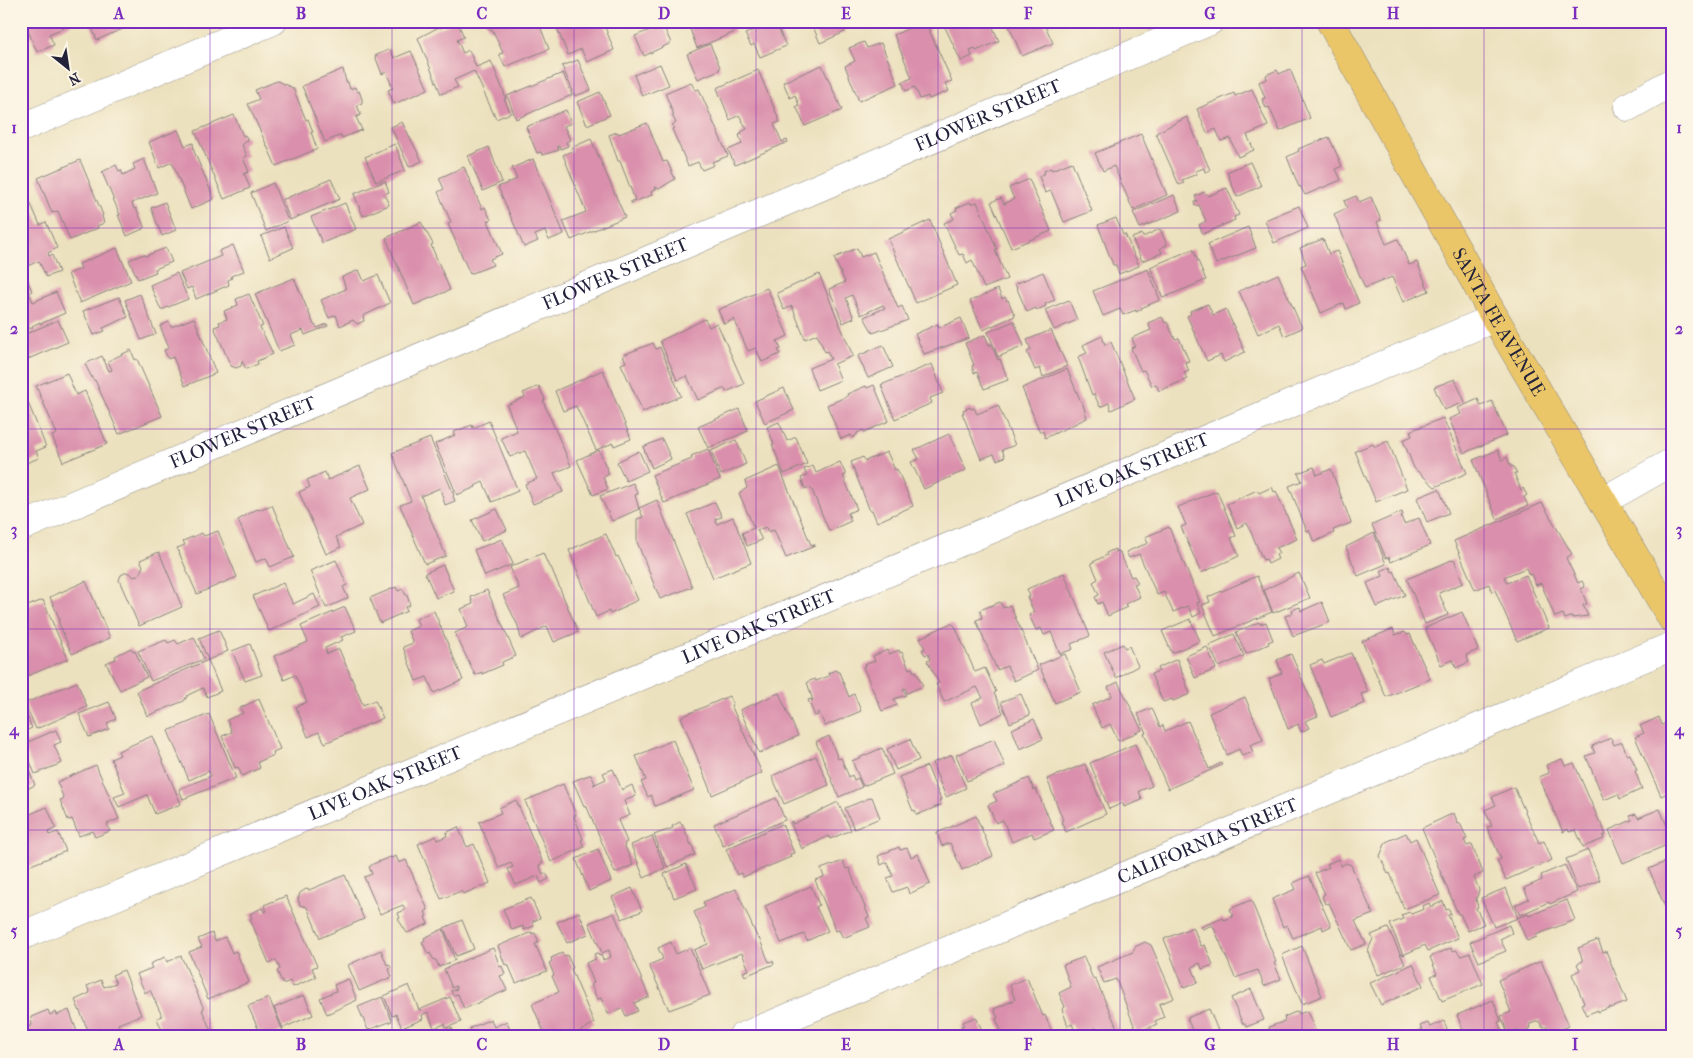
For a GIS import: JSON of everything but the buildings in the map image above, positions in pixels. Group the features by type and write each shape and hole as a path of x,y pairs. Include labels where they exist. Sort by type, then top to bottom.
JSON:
{"main road":[{"name":"SANTA FE AVENUE","path":"1330,21 1495,318 1672,619"}],"street":[{"path":"21,128 273,21"},
{"name":"FLOWER STREET","path":"21,527 1210,21"},
{"path":"1628,108 1672,82"},
{"name":"LIVE OAK STREET","path":"21,936 1495,318"},
{"path":"1604,501 1672,462"},
{"name":"CALIFORNIA STREET","path":"742,1037 1672,646"}]}
